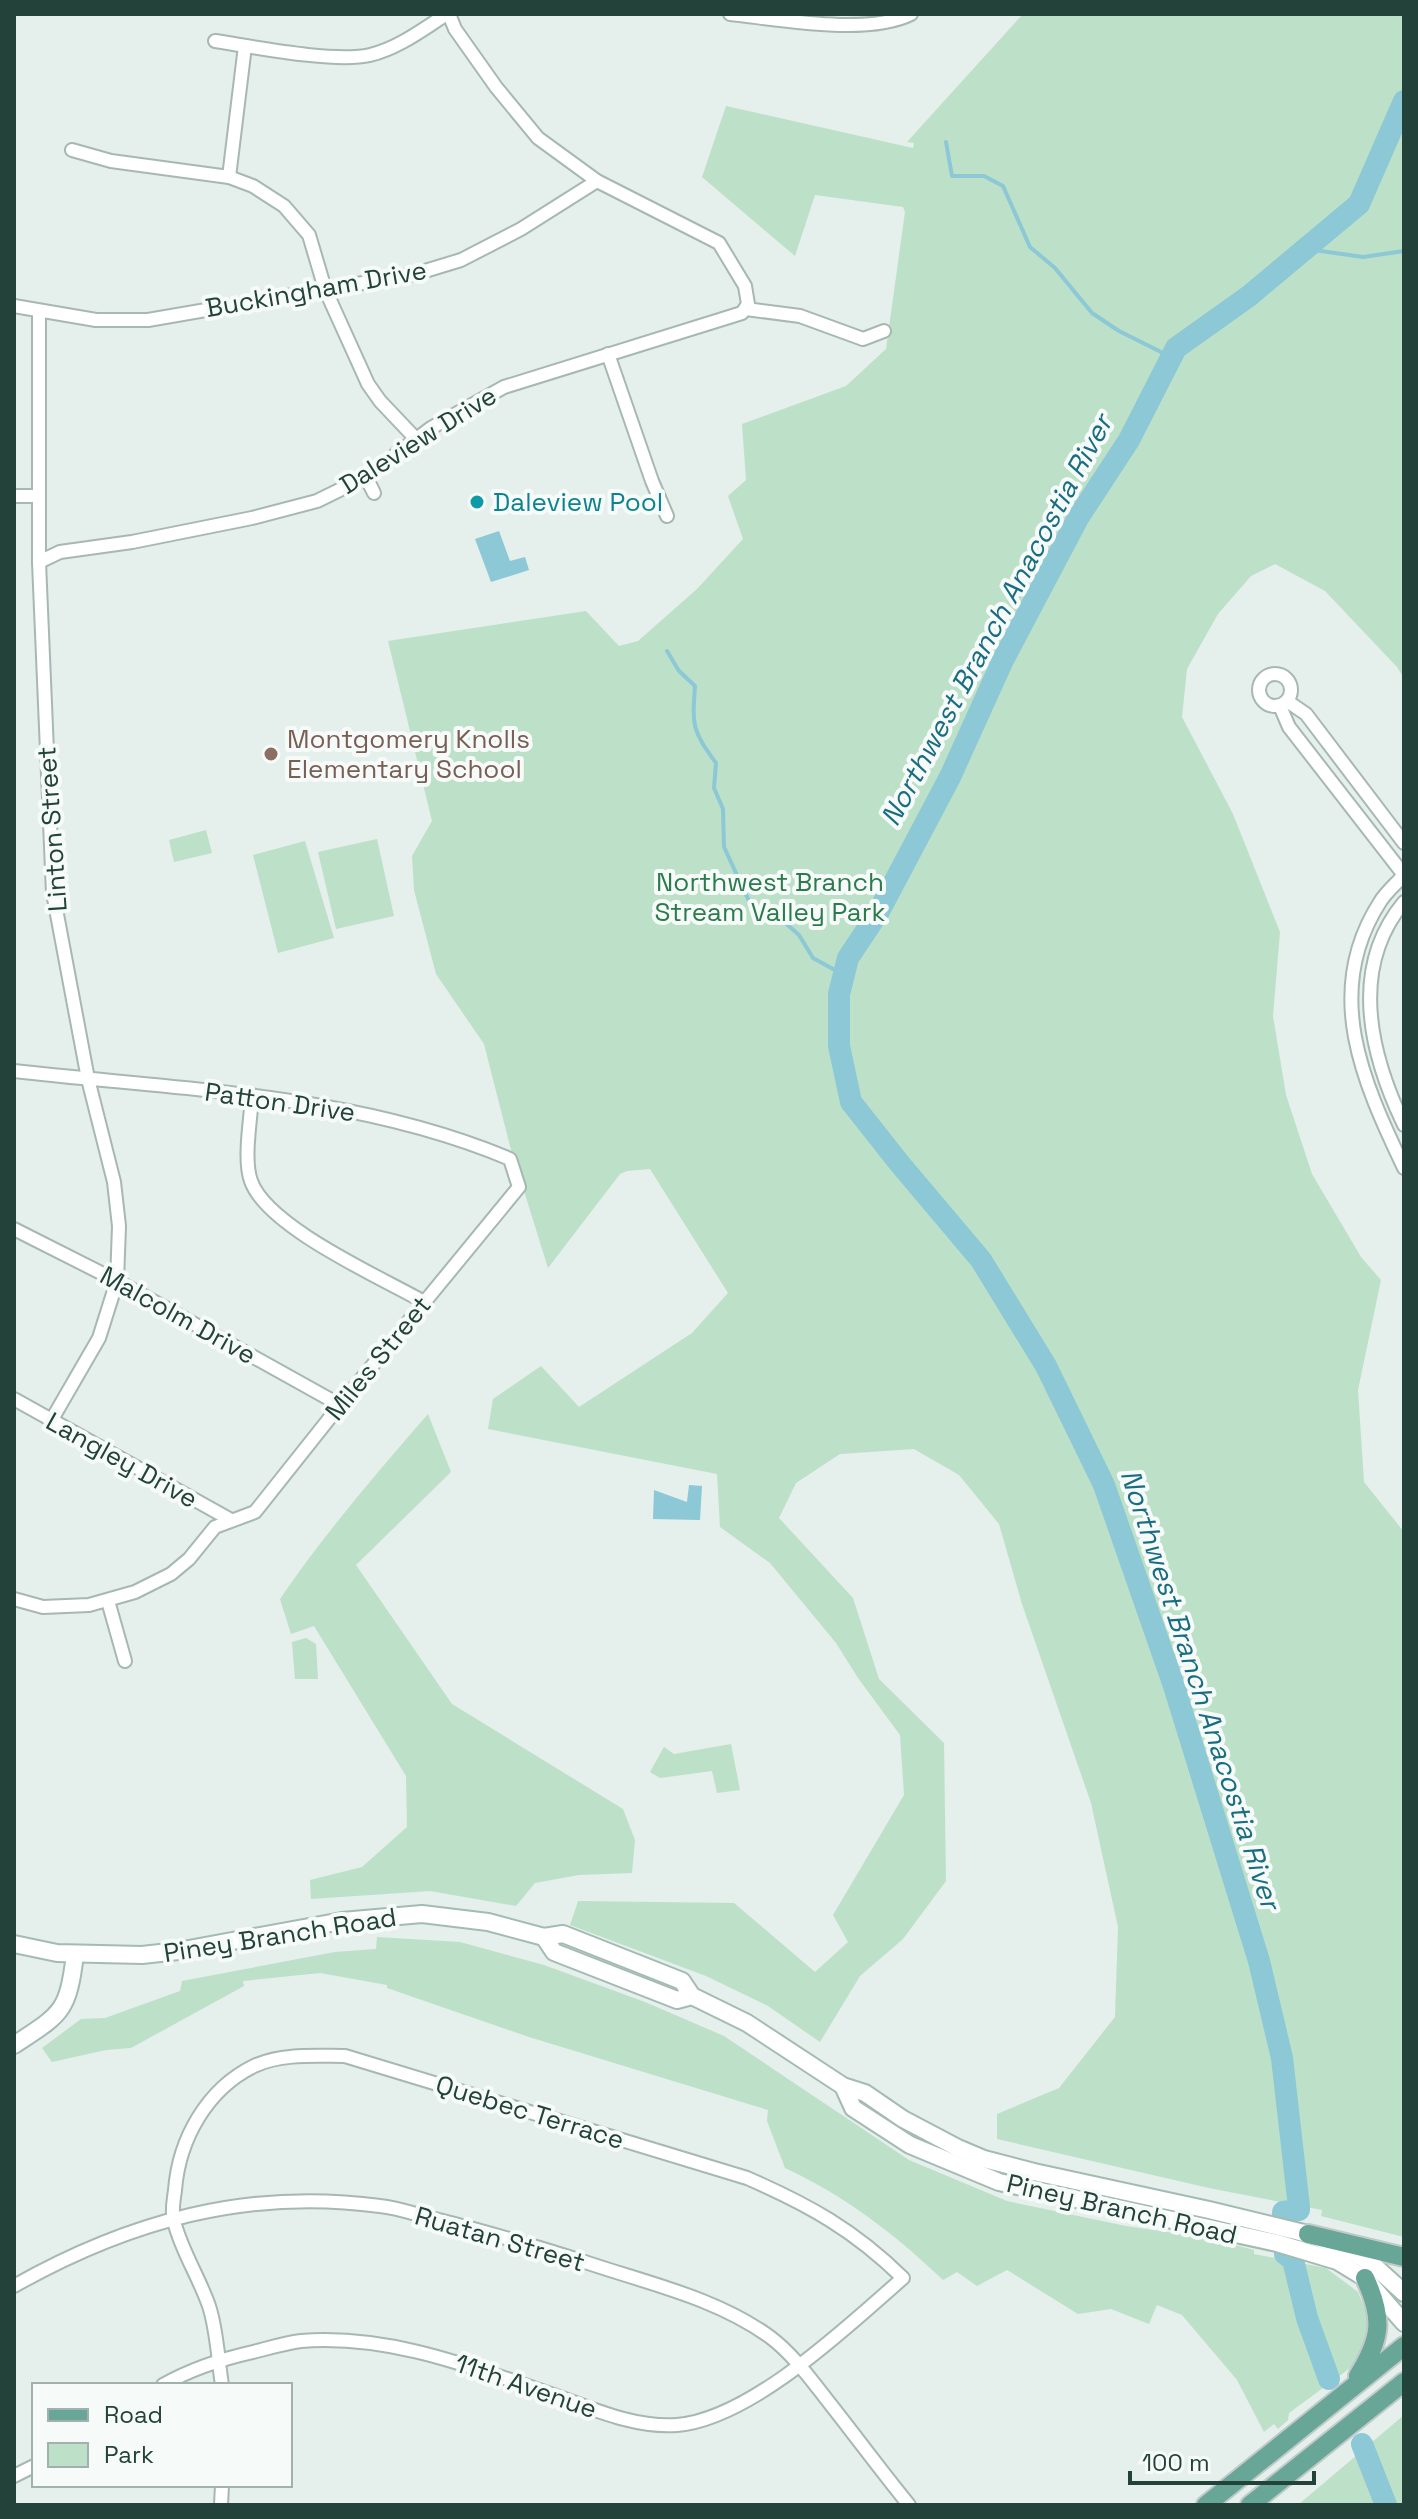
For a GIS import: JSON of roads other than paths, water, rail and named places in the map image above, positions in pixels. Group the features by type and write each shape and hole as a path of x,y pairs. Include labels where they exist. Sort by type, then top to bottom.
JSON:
{"main road":[{"name":"Piney Branch Road","path":"14,1944 75,1954 142,1955 342,1921 422,1914 488,1922 544,1937 563,1934 682,1981 692,1996 747,2023 843,2086 865,2093 926,2132 984,2159 1276,2226 1365,2278 1404,2323"},
{"path":"14,2045 62,2010 70,1987 75,1954"},
{"name":"Piney Branch Road","path":"843,2086 853,2108 910,2145 999,2182 1277,2243 1308,2243 1349,2250 1389,2276 1404,2293"},
{"path":"1308,2243 1404,2257"},
{"path":"1351,2387 1377,2342 1377,2309 1365,2278"},
{"path":"1206,2505 1404,2346"},
{"path":"1250,2505 1404,2382"}],"street":[{"path":"215,41 331,56 368,55 397,45 448,14 471,52 538,138 597,181 719,243 745,286 746,309"},
{"path":"730,14 845,25 869,25 911,14"},
{"path":"229,177 245,46"},
{"path":"72,150 111,161 229,177 253,186 284,206 309,235 325,289 368,384 416,439"},
{"name":"Buckingham Drive","path":"14,306 96,320 148,320 415,274 461,260 521,229 597,181"},
{"name":"Daleview Drive","path":"39,562 60,552 132,542 252,518 317,501 366,477 416,439 504,387 742,313 746,309 800,316 863,339 884,331"},
{"name":"Linton Street","path":"39,311 39,562 53,893 88,1079 114,1182 119,1226 117,1281 99,1338 51,1421"},
{"path":"608,354 667,516"},
{"path":"366,477 374,493"},
{"path":"14,496 38,496"},
{"path":"1404,843 1306,714 1284,703 1289,727 1404,875 1380,901 1364,933 1354,962 1350,996 1353,1034 1363,1070 1376,1110 1404,1168"},
{"path":"1404,902 1381,941 1372,966 1368,997 1371,1031 1394,1104 1404,1125"},
{"name":"Patton Drive","path":"14,1071 252,1095 379,1116 510,1159 519,1187"},
{"path":"252,1095 248,1168 261,1201 294,1229 424,1302"},
{"name":"Miles Street","path":"14,1599 43,1607 89,1605 135,1592 171,1574 189,1559 215,1527 255,1512 519,1187"},
{"name":"Malcolm Drive","path":"14,1229 117,1281 340,1405"},
{"name":"Langley Drive","path":"14,1399 231,1520"},
{"path":"108,1601 125,1661"},
{"name":"Quebec Terrace","path":"173,2218 176,2172 183,2146 202,2111 222,2088 255,2066 295,2056 345,2056 747,2178 807,2205 881,2256 903,2278 862,2313"},
{"name":"Ruatan Street","path":"14,2286 98,2244 173,2218 213,2208 289,2200 382,2206 505,2237 700,2300 752,2325 799,2364 905,2503"},
{"path":"173,2218 210,2309 222,2383"},
{"name":"11th Avenue","path":"167,2383 218,2360 300,2341 364,2342 435,2355 636,2423 677,2425 733,2408 799,2364 862,2313"},
{"path":"14,2476 32,2467"}],"water":[{"path":"499,531 510,561 525,557 529,570 491,582 475,539"},
{"path":"689,1485 702,1486 700,1520 653,1519 654,1490 687,1502"}],"waterway":[{"name":"Northwest Branch Anacostia River","path":"1329,2379 1307,2318 1293,2260 1285,2254 1283,2212 1299,2210 1299,2207 1282,2058 1259,1961 1174,1686 1104,1485 1046,1366 981,1260 851,1102 839,1046 839,994 848,958 878,913 950,777 1003,660 1078,518 1129,440 1176,348 1249,296 1359,204 1404,101"},
{"path":"946,142 952,176 984,176 1003,186 1030,247 1055,268 1092,313 1119,331 1171,357"},
{"path":"1307,249 1363,257 1404,251"},
{"path":"667,651 679,671 695,686 695,727 716,763 714,788 723,809 724,847 755,914 782,920 799,935 813,958 844,975"},
{"name":"Northwest Branch Anacostia River","path":"1362,2444 1386,2505"}],"place":[{"name":"Daleview Pool","path":"477,502"},
{"name":"Montgomery Knolls Elementary School","path":"271,754"}],"park label":[{"name":"Northwest Branch Stream Valley Park","path":"770,897"}]}
